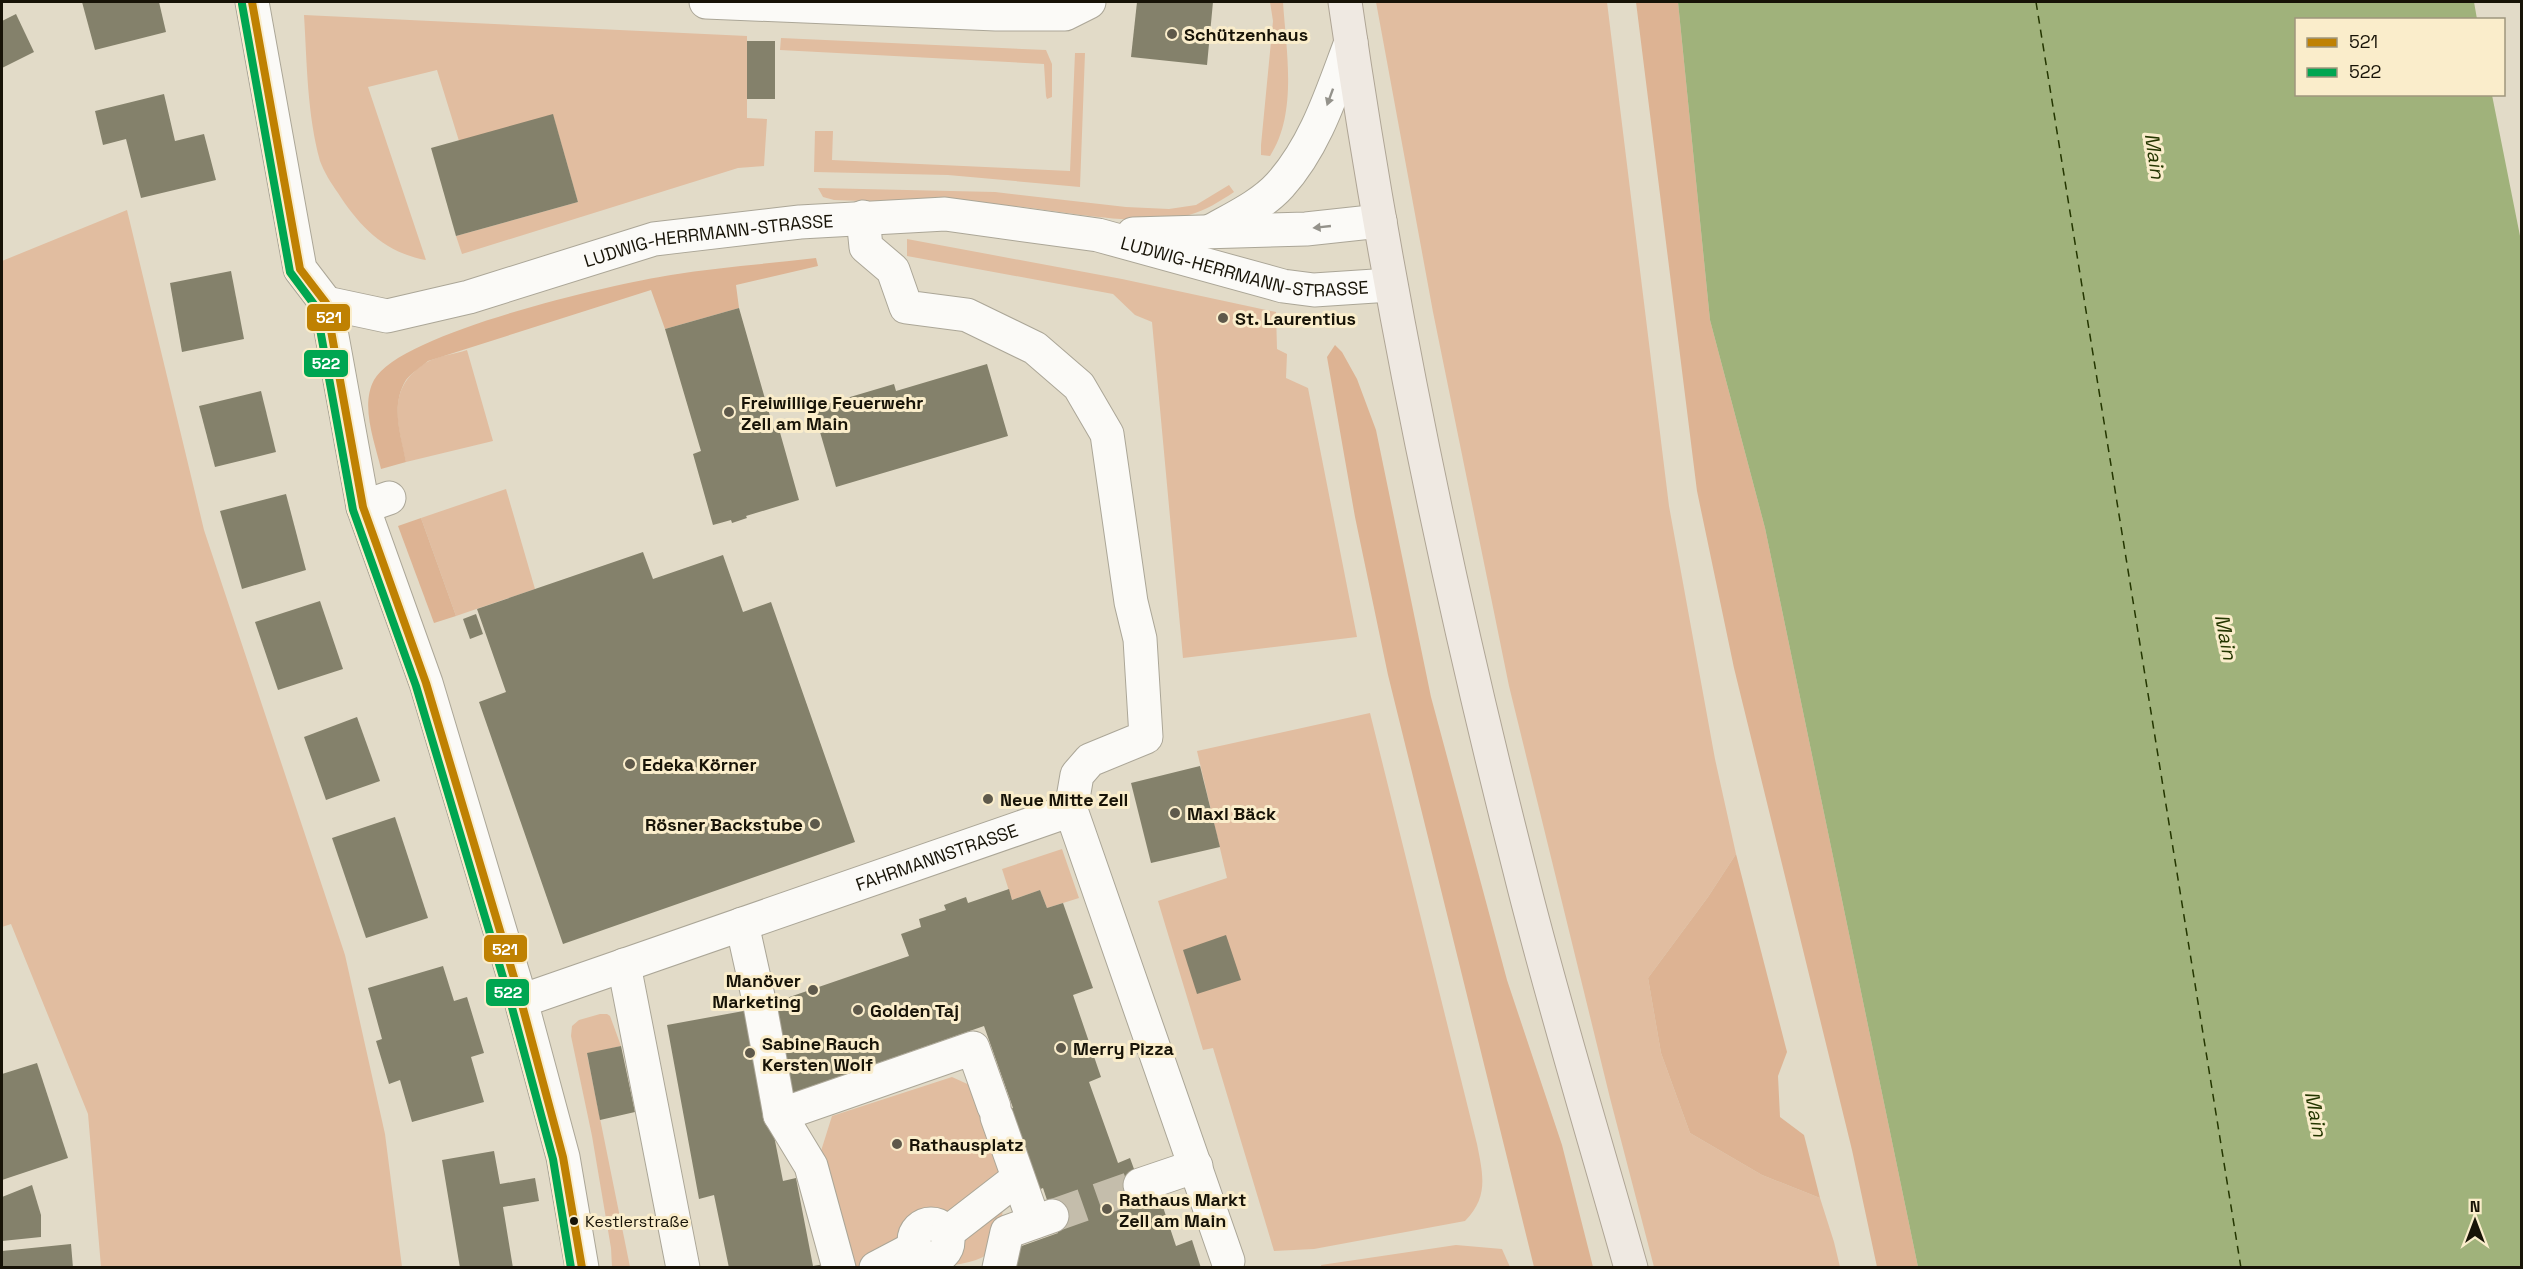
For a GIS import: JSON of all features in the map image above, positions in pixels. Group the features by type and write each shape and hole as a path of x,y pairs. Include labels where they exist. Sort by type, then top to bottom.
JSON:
{"main road":[{"path":"1345,2 1390,285 1472,675 1520,874 1630,1268"}],"street":[{"path":"252,2 300,269 326,303 376,502 426,683 521,1001 563,1157 582,1268"},
{"path":"706,2 995,8 1065,14 1089,2"},
{"path":"1209,232 1243,213 1279,187 1305,152 1324,115 1351,42"},
{"name":"LUDWIG-HERRMANN-STRASSE","path":"326,303 387,316 469,297 654,239 863,217 945,214 1098,235 1283,286 1314,290 1390,285"},
{"path":"863,217 866,247 893,270 906,307 967,315 1035,348 1079,386 1107,434 1131,602 1140,639 1146,736 1090,760 1077,775 1071,810 1228,1261"},
{"name":"LUDWIG-HERRMANN-STRASSE","path":"1098,235 1306,229 1380,221"},
{"name":"FAHRMANNSTRASSE","path":"521,1001 1071,810"},
{"path":"742,924 760,1005 780,1115 811,1166 839,1268"},
{"path":"624,965 683,1268"},
{"path":"780,1115 973,1048 1018,1178 1043,1219 1007,1232 999,1268"},
{"path":"1140,1185 1196,1166"},
{"path":"876,1268 914,1248 927,1259 939,1256 948,1246 947,1233 1018,1178"}],"shaded area":[{"path":"1270,2 1283,2 1288,81 1284,121 1279,139 1270,156 1261,155 1261,145 1273,21"},
{"path":"1376,2 1607,2 1669,506 1715,759 1736,854 1708,897 1648,978 1661,1053 1690,1133 1762,1175 1820,1198 1840,1267 1654,1267 1509,686 1433,312"},
{"path":"1636,2 1678,2 1710,320 1765,528 1918,1267 1877,1267 1852,1150 1734,668 1697,491"},
{"path":"304,15 747,36 747,118 767,119 764,166 738,168 462,254 456,236 578,202 553,115 459,141 437,70 368,87 426,260 411,256 386,244 364,227 330,181 320,161 310,107"},
{"path":"781,38 1046,50 1052,64 1052,97 1047,99 1046,96 1044,64 780,50"},
{"path":"1075,53 1085,53 1080,187 948,175 814,172 815,131 833,131 832,160 1070,171"},
{"path":"1229,185 1234,192 1201,211 1169,219 1146,220 1097,217 1003,205 834,200 823,197 818,188 995,192 1126,207 1169,209 1196,205"},
{"path":"127,210 204,530 345,955 385,1134 402,1267 101,1267 88,1114 11,924 2,927 2,261"},
{"path":"907,239 1122,279 1276,312 1277,349 1287,354 1286,378 1308,388 1357,637 1183,658 1152,322 1135,315 1113,294 907,256"},
{"path":"816,258 818,266 736,285 739,308 665,329 651,290 428,361 413,372 401,390 398,421 406,462 381,469 368,413 370,390 374,380 392,362 423,345 464,328 511,313 604,288 689,272"},
{"path":"1335,345 1342,352 1357,379 1376,430 1431,697 1507,980 1562,1145 1593,1267 1534,1267 1388,675 1355,517 1327,357"},
{"path":"467,350 493,441 406,462 398,420 400,395 405,383 427,362"},
{"path":"506,489 535,589 456,616 421,518"},
{"path":"421,518 456,616 434,623 398,526"},
{"path":"1370,713 1477,1144 1482,1175 1481,1194 1473,1212 1465,1221 1314,1249 1274,1251 1213,1048 1203,1050 1158,901 1227,878 1197,751"},
{"path":"1062,849 1079,898 1047,908 1040,890 1012,900 1002,869"},
{"path":"1736,854 1787,1052 1778,1076 1780,1117 1804,1135 1820,1198 1762,1175 1690,1133 1661,1053 1648,978 1708,897"},
{"path":"600,1014 610,1016 621,1046 587,1054 630,1267 612,1267 611,1248 592,1136 571,1036 572,1026 579,1020"},
{"path":"952,1077 974,1087 1006,1177 941,1222 933,1218 923,1220 915,1225 910,1234 860,1267 853,1267 821,1151 832,1116"},
{"path":"1004,1198 999,1240 990,1253 979,1259 951,1266 894,1268 913,1259 922,1263 930,1263 946,1258"},
{"path":"1456,1245 1502,1249 1510,1267 1322,1268 1321,1265"}],"water":[{"name":"Main","path":"1678,2 2474,2 2477,18 2295,18 2295,96 2492,96 2521,241 2521,1267 1918,1267 1765,528 1710,320"}],"building":[{"path":"82,2 159,2 166,32 95,50"},
{"name":"Schützenhaus","path":"1137,2 1213,2 1207,65 1131,57"},
{"path":"16,14 34,52 2,68 2,21"},
{"path":"747,41 775,41 775,99 747,99"},
{"path":"164,94 175,141 204,134 216,180 141,198 126,139 103,145 95,111"},
{"path":"553,114 578,202 456,236 431,148"},
{"path":"231,271 244,339 182,352 170,283"},
{"name":"Freiwillige Feuerwehr Zell am Main","path":"739,308 774,430 779,429 799,500 746,516 747,518 732,523 731,520 713,525 693,454 701,451 665,329"},
{"path":"987,364 1008,436 836,487 813,408 894,384 896,391"},
{"path":"261,391 276,452 215,467 199,406"},
{"path":"286,494 306,570 242,589 220,511"},
{"path":"643,552 653,579 723,555 743,612 771,602 855,842 563,944 479,702 506,692 477,609"},
{"path":"320,601 343,669 278,690 255,622"},
{"path":"476,614 483,634 470,639 463,619"},
{"path":"357,717 380,781 326,800 304,737"},
{"name":"Maxl Bäck","path":"1200,766 1220,847 1151,863 1131,783"},
{"path":"395,817 428,918 366,938 332,838"},
{"path":"1009,889 1012,900 1040,890 1047,908 1063,903 1093,988 1073,995 1101,1077 1089,1082 1118,1163 1130,1158 1146,1202 1160,1198 1176,1246 1192,1240 1201,1268 1016,1268 1010,1250 1058,1233 1043,1188 1036,1191 1007,1110 1013,1108 984,1026 789,1094 772,1003 909,956 901,934 921,927 919,919 946,910 944,905 966,897 968,903"},
{"path":"1226,935 1241,980 1197,994 1183,950"},
{"path":"443,966 454,1001 467,997 484,1053 471,1057 484,1102 412,1122 400,1080 389,1084 376,1041 382,1039 368,988"},
{"path":"749,1010 783,1181 796,1178 813,1266 825,1264 826,1268 729,1268 714,1195 699,1199 667,1025"},
{"path":"621,1046 635,1112 600,1120 587,1053"},
{"path":"37,1063 68,1158 2,1180 2,1074"},
{"path":"494,1151 500,1184 535,1178 539,1201 503,1207 513,1268 460,1268 442,1160"},
{"path":"32,1185 41,1215 41,1237 2,1241 2,1197"},
{"path":"71,1244 73,1268 2,1268 2,1251"}],"ferry route":[{"path":"2036,2 2241,1268"}],"tunnel":[{"path":"1052,1216 1140,1185"}],"transit line":[{"name":"521","path":"252,2 300,269 326,303 363,507 426,683 521,1001 563,1157 582,1268"},
{"name":"522","path":"242,4 290,272 316,307 353,510 416,686 511,1004 553,1159 571,1268"}],"place":[{"name":"Schützenhaus","path":"1172,34"},
{"name":"St. Laurentius","path":"1223,318"},
{"name":"Freiwillige Feuerwehr Zell am Main","path":"729,412"},
{"name":"Edeka Körner","path":"630,764"},
{"name":"Neue Mitte Zell","path":"988,799"},
{"name":"Maxl Bäck","path":"1175,813"},
{"name":"Rösner Backstube","path":"815,824"},
{"name":"Manöver Marketing","path":"813,990"},
{"name":"Golden Taj","path":"858,1010"},
{"name":"Merry Pizza","path":"1061,1048"},
{"name":"Sabine Rauch Kersten Wolf","path":"750,1053"},
{"name":"Rathausplatz","path":"897,1144"},
{"name":"Rathaus Markt Zell am Main","path":"1107,1209"},
{"name":"Kestlerstraße","path":"574,1221"}]}
